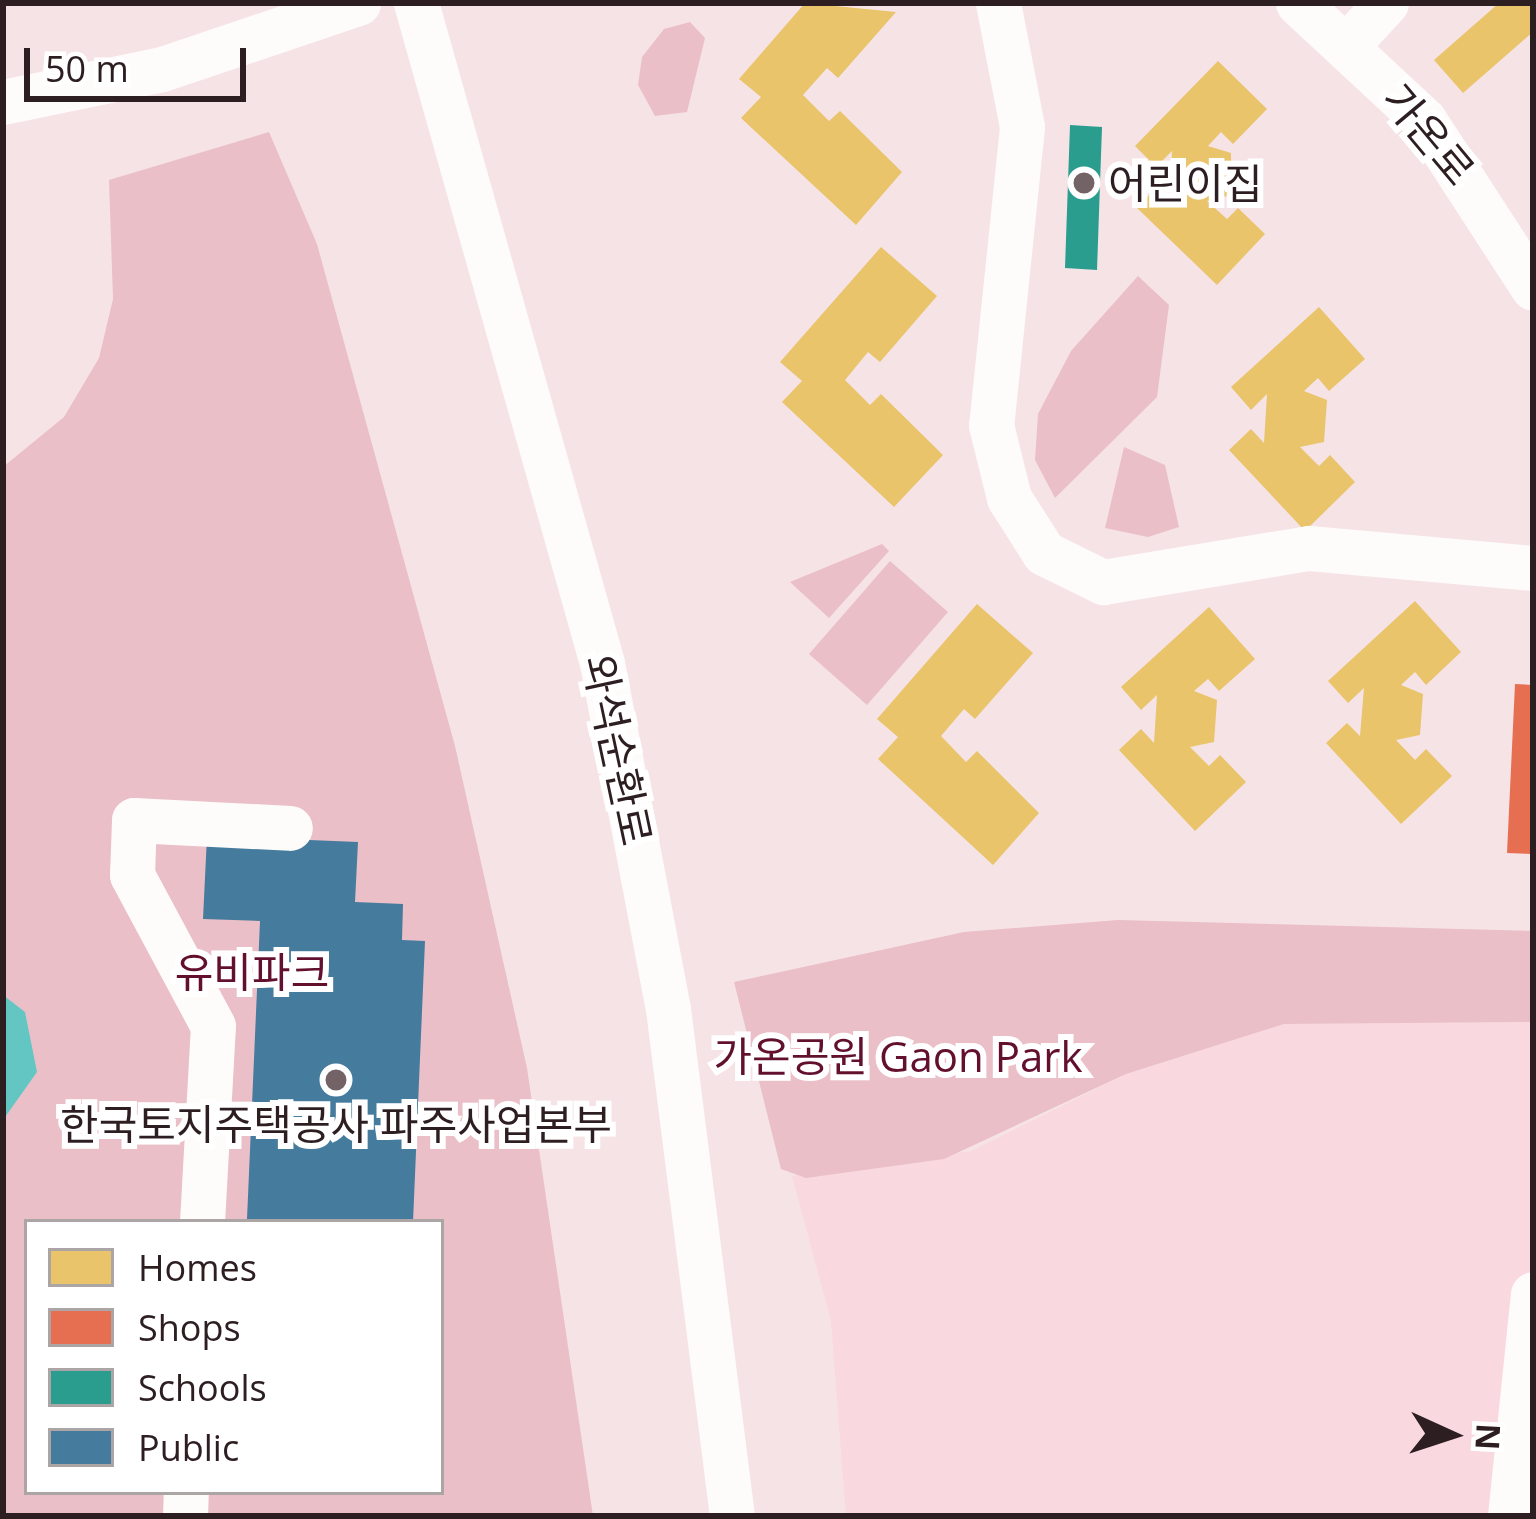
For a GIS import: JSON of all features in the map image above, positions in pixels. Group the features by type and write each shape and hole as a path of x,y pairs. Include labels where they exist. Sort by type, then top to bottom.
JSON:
{"street":[{"path":"3,102 162,68 358,3"},
{"name":"와석순환로","path":"416,3 602,663 668,1009 732,1516"},
{"name":"가온로","path":"1298,3 1348,44 1470,177 1533,288"},
{"path":"1348,44 1386,3"},
{"path":"998,33 1021,148 991,425 1009,498 1044,553 1103,582 1309,548 1506,554"},
{"path":"202,1219 213,1026 132,875 134,820 290,828"},
{"path":"1510,1516 1533,1294"}],"shaded area":[{"path":"1533,1022 1533,1516 846,1516 831,1321 792,1176 971,1151 1126,1074 1284,1024"}],"green space":[{"path":"690,22 705,38 687,112 655,116 638,85 642,57 664,29"},
{"name":"유비파크","path":"269,132 317,244 455,746 527,1068 593,1516 3,1516 3,467 64,417 99,358 113,299 109,180"},
{"path":"1138,276 1169,305 1157,397 1055,498 1035,460 1038,414 1071,351"},
{"path":"1124,447 1165,465 1179,527 1148,537 1105,528"},
{"path":"882,544 889,551 829,618 790,582"},
{"path":"890,561 948,612 867,705 809,654"},
{"name":"가온공원 Gaon Park","path":"1118,920 1533,931 1533,1022 1284,1024 1126,1074 944,1159 806,1178 781,1169 734,982 964,932"}],"water":[{"path":"3,995 25,1012 37,1072 3,1120"}],"building: Homes":[{"path":"805,3 896,12 838,78 827,68 803,95 829,121 840,111 902,172 856,225 741,118 761,97 739,79"},
{"path":"1499,3 1533,3 1533,32 1463,93 1434,60"},
{"path":"1218,61 1267,109 1233,144 1221,132 1208,146 1231,153 1231,195 1207,201 1227,219 1238,208 1265,234 1217,285 1137,208 1157,187 1170,199 1172,151 1156,167 1135,146"},
{"path":"881,247 937,296 880,362 868,352 845,380 870,405 881,394 943,455 894,507 782,402 802,381 780,362"},
{"path":"1319,307 1365,359 1329,391 1318,378 1304,391 1327,400 1324,442 1300,447 1319,466 1330,455 1355,482 1305,531 1229,450 1251,429 1264,443 1267,394 1251,410 1231,387"},
{"path":"1415,601 1461,652 1426,685 1415,672 1401,685 1423,694 1420,735 1396,740 1415,760 1426,749 1452,776 1401,824 1326,743 1347,723 1360,736 1364,688 1348,703 1328,681"},
{"path":"977,604 1033,653 975,719 964,709 941,736 966,762 977,751 1039,813 993,865 878,759 898,737 877,719"},
{"path":"1209,607 1255,659 1219,691 1208,679 1194,691 1217,700 1214,742 1190,747 1209,766 1220,755 1246,782 1195,831 1119,750 1141,729 1154,743 1157,695 1141,710 1121,687"}],"building: Shops":[{"path":"1515,684 1533,685 1533,854 1507,853"}],"building: Schools":[{"name":"어린이집","path":"1070,125 1102,127 1097,270 1065,268"}],"building: Public":[{"name":"한국토지주택공사 파주사업본부","path":"207,836 358,842 355,902 403,904 402,940 425,941 413,1219 247,1219 260,921 203,919"}],"place":[{"name":"어린이집","path":"1084,183"},
{"name":"한국토지주택공사 파주사업본부","path":"336,1080"}]}
